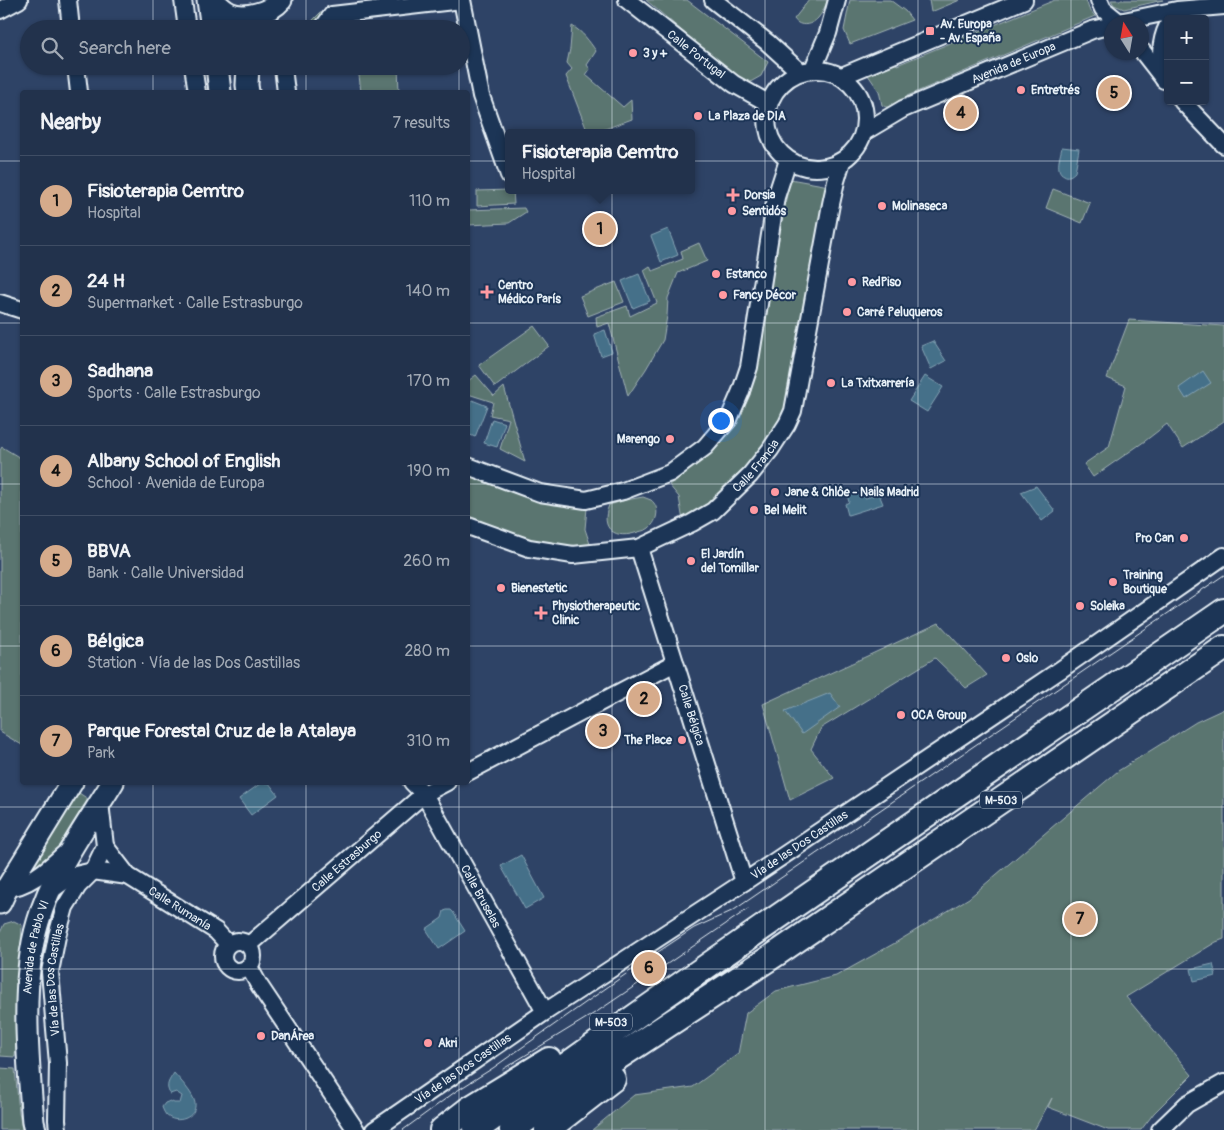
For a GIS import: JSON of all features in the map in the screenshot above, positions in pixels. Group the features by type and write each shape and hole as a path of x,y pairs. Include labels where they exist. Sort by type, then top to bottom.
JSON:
{"highway":[{"name":"M-503","path":"476,1130 781,915 1224,611"},
{"name":"M-503","path":"512,1130 556,1098 779,952 1224,648"},
{"name":"M-503","path":"442,1130 470,1108 615,1020 781,915"},
{"name":"M-503","path":"547,1130 779,952"}],"main road":[{"path":"208,0 211,20"},
{"path":"213,0 220,7 234,14 247,15 275,5"},
{"path":"266,20 275,5"},
{"path":"218,75 220,90"},
{"path":"248,75 248,90"},
{"path":"2,893 70,785"},
{"name":"Avenida de Pablo VI","path":"35,1130 29,1064 27,1004 29,969 37,923 49,892 71,847 111,785"}],"street":[{"path":"0,10 19,0"},
{"path":"68,0 70,20"},
{"path":"183,0 186,20"},
{"path":"328,20 332,15 462,0 466,20"},
{"name":"Calle Portugal","path":"627,0 734,84 768,103"},
{"path":"712,0 806,70"},
{"path":"806,70 828,33 837,0"},
{"path":"842,76 1024,0"},
{"path":"1099,0 1103,9 1109,15"},
{"path":"1149,16 1177,10 1224,6"},
{"name":"Avenida de Europa","path":"864,132 903,109 1092,30 1104,27"},
{"path":"1164,38 1160,61 1164,75"},
{"path":"470,40 481,96 505,164"},
{"path":"1148,60 1164,80"},
{"path":"806,70 828,70 842,76 852,84 864,106 864,132 855,148 842,161 829,166 815,168 801,166 788,160 778,152 767,130 766,116 768,103 773,93 789,76 806,70"},
{"path":"77,75 79,90"},
{"path":"194,75 197,90"},
{"path":"284,75 286,90"},
{"path":"1186,105 1224,145"},
{"path":"470,467 540,493 586,500 623,491 670,473 705,447 728,419 741,391 748,367 776,197 788,160"},
{"name":"Calle Francia","path":"470,527 529,548 573,555 639,548 692,523 713,510 750,475 770,450 793,411 834,189 842,161"},
{"path":"0,303 20,309"},
{"name":"Calle Bélgica","path":"639,548 744,882"},
{"name":"Vía de las Dos Castillas","path":"374,1130 545,1012 744,882 1060,670 1224,556"},
{"path":"470,771 676,664"},
{"name":"Calle Bruselas","path":"415,785 424,794 545,1012"},
{"name":"Calle Estrasburgo","path":"249,945 424,794 440,785"},
{"name":"Vía de las Dos Castillas","path":"58,1130 58,1063 50,972 64,906 78,886 93,871 104,846 100,803"},
{"name":"Calle Rumanía","path":"104,846 128,876 216,931 228,944"},
{"path":"2,893 28,882 50,868 71,847"},
{"path":"49,892 72,876 93,871"},
{"name":"Calle Rumanía","path":"93,871 128,876"},
{"path":"238,940 249,945 254,957 249,967 240,971 227,966 224,962 223,953 228,944 238,940"},
{"path":"249,967 259,985 356,1130"},
{"path":"1160,1130 1187,1104 1224,1083"}],"green space":[{"path":"646,0 687,0 768,62 761,76 745,85"},
{"path":"809,0 828,0 821,14 815,20 809,24 799,24 794,19"},
{"path":"850,0 890,0 905,11 912,20 850,44 844,30"},
{"path":"929,0 960,0 931,12"},
{"path":"1055,0 1086,0 1089,9 1095,16 907,96 909,101 899,106 885,107 882,105 879,91 868,75 871,70 894,59 897,65"},
{"path":"1111,0 1163,0 1124,9 1114,5"},
{"path":"346,12 347,20 313,20 320,13"},
{"path":"572,26 583,34 596,51 587,65 590,69 586,75 623,107 631,100 632,119 605,129 586,129 566,76 572,69 567,63"},
{"path":"359,75 398,75 399,90 361,90"},
{"path":"790,179 829,186 783,413 761,450 714,502 683,521 679,497 669,485 714,451 736,422 750,395"},
{"path":"1053,189 1090,203 1082,223 1046,208"},
{"path":"505,190 505,194 513,194 514,204 477,206 477,191"},
{"path":"524,208 526,212 509,223 470,225 470,210"},
{"path":"699,243 707,261 678,273 668,298 663,340 628,396 609,323 597,327 596,317 627,306 630,316 657,303 644,270 650,266 652,271 683,259 681,251"},
{"path":"616,282 624,302 588,316 580,296"},
{"path":"1129,320 1224,326 1224,421 1183,448 1167,424 1093,477 1084,464 1109,447 1126,386 1107,378"},
{"path":"534,326 549,346 495,387 479,365"},
{"path":"476,375 494,396 504,387 525,462 500,449 509,419 490,415 493,402 470,395 470,380"},
{"path":"2,447 20,458 20,744 0,732 0,450"},
{"path":"470,477 528,498 587,508 585,529 591,547 568,547 521,537 470,519"},
{"path":"643,497 651,500 657,510 656,518 648,529 623,535 617,534 608,527 606,514 609,505"},
{"path":"939,623 987,675 966,688 935,658 821,728 811,749 834,778 790,800 763,704"},
{"path":"1224,709 1224,939 1126,997 1192,1075 1154,1113 1141,1130 1108,1130 1048,1107 1052,1098 1034,1130 592,1130 634,1095 693,1087 738,1054 746,1013 776,991 836,976 969,898 1118,771 1196,722"},
{"path":"76,791 91,801 47,862 21,884"},
{"path":"14,921 22,925 15,1057 0,1056 0,933 4,924"},
{"path":"0,1068 15,1069 22,1130 0,1130"}],"water":[{"path":"1062,147 1079,149 1075,172 1068,176 1065,176 1059,170"},
{"path":"668,229 678,255 661,262 651,236"},
{"path":"639,274 650,301 633,308 622,281"},
{"path":"605,330 612,352 601,356 594,334"},
{"path":"933,341 946,361 931,369 921,346"},
{"path":"1203,371 1211,383 1186,399 1179,388"},
{"path":"925,376 943,387 927,412 909,401"},
{"path":"472,400 487,406 475,437 470,435 470,405"},
{"path":"492,419 505,423 497,447 484,443"},
{"path":"1036,486 1055,511 1042,521 1021,492"},
{"path":"862,491 865,498 879,494 883,504 848,515 845,504 849,502 847,495"},
{"path":"830,693 840,707 802,734 785,711"},
{"path":"258,785 270,785 278,795 251,815 239,799"},
{"path":"521,855 544,898 525,909 501,866"},
{"path":"444,911 453,912 465,931 439,949 426,929 442,918"},
{"path":"1213,964 1216,976 1194,981 1191,969"},
{"path":"174,1073 189,1091 195,1103 193,1113 180,1120 170,1118 162,1107 170,1101 180,1103 182,1096 176,1092 170,1094 168,1088 168,1083"}],"tram line":[{"path":"403,1130 643,962 694,928 734,910 1224,575"},
{"path":"503,1069 598,1011 748,909"}],"place":[{"name":"Av. Europa - Av. España","path":"930,31"},
{"name":"3 y +","path":"633,53"},
{"name":"Entretrés","path":"1021,90"},
{"name":"BBVA","path":"1114,93"},
{"name":"Albany School of English","path":"961,113"},
{"name":"La Plaza de DIA","path":"698,116"},
{"name":"Dorsia","path":"733,195"},
{"name":"Molinaseca","path":"882,206"},
{"name":"Sentidós","path":"732,211"},
{"name":"Fisioterapia Cemtro","path":"600,229"},
{"name":"Estanco","path":"716,274"},
{"name":"RedPiso","path":"852,282"},
{"name":"Centro Médico París","path":"487,292"},
{"name":"Fancy Décor","path":"723,295"},
{"name":"Carré Peluqueros","path":"847,312"},
{"name":"La Txitxarrería","path":"831,383"},
{"name":"Marengo","path":"670,439"},
{"name":"Jane & Chlôe - Nails Madrid","path":"775,492"},
{"name":"Bel Melit","path":"754,510"},
{"name":"Pro Can","path":"1184,538"},
{"name":"El Jardín del Tomillar","path":"691,561"},
{"name":"Training Boutique","path":"1113,582"},
{"name":"Bienestetic","path":"501,588"},
{"name":"Soleika","path":"1080,606"},
{"name":"Physiotherapeutic Clinic","path":"541,613"},
{"name":"Oslo","path":"1006,658"},
{"name":"24 H","path":"644,699"},
{"name":"OCA Group","path":"901,715"},
{"name":"Sadhana","path":"603,731"},
{"name":"The Place","path":"682,740"},
{"name":"Parque Forestal Cruz de la Atalaya","path":"1080,919"},
{"name":"Bélgica","path":"649,968"},
{"name":"DanÁrea","path":"261,1036"},
{"name":"Akri","path":"428,1043"}]}
